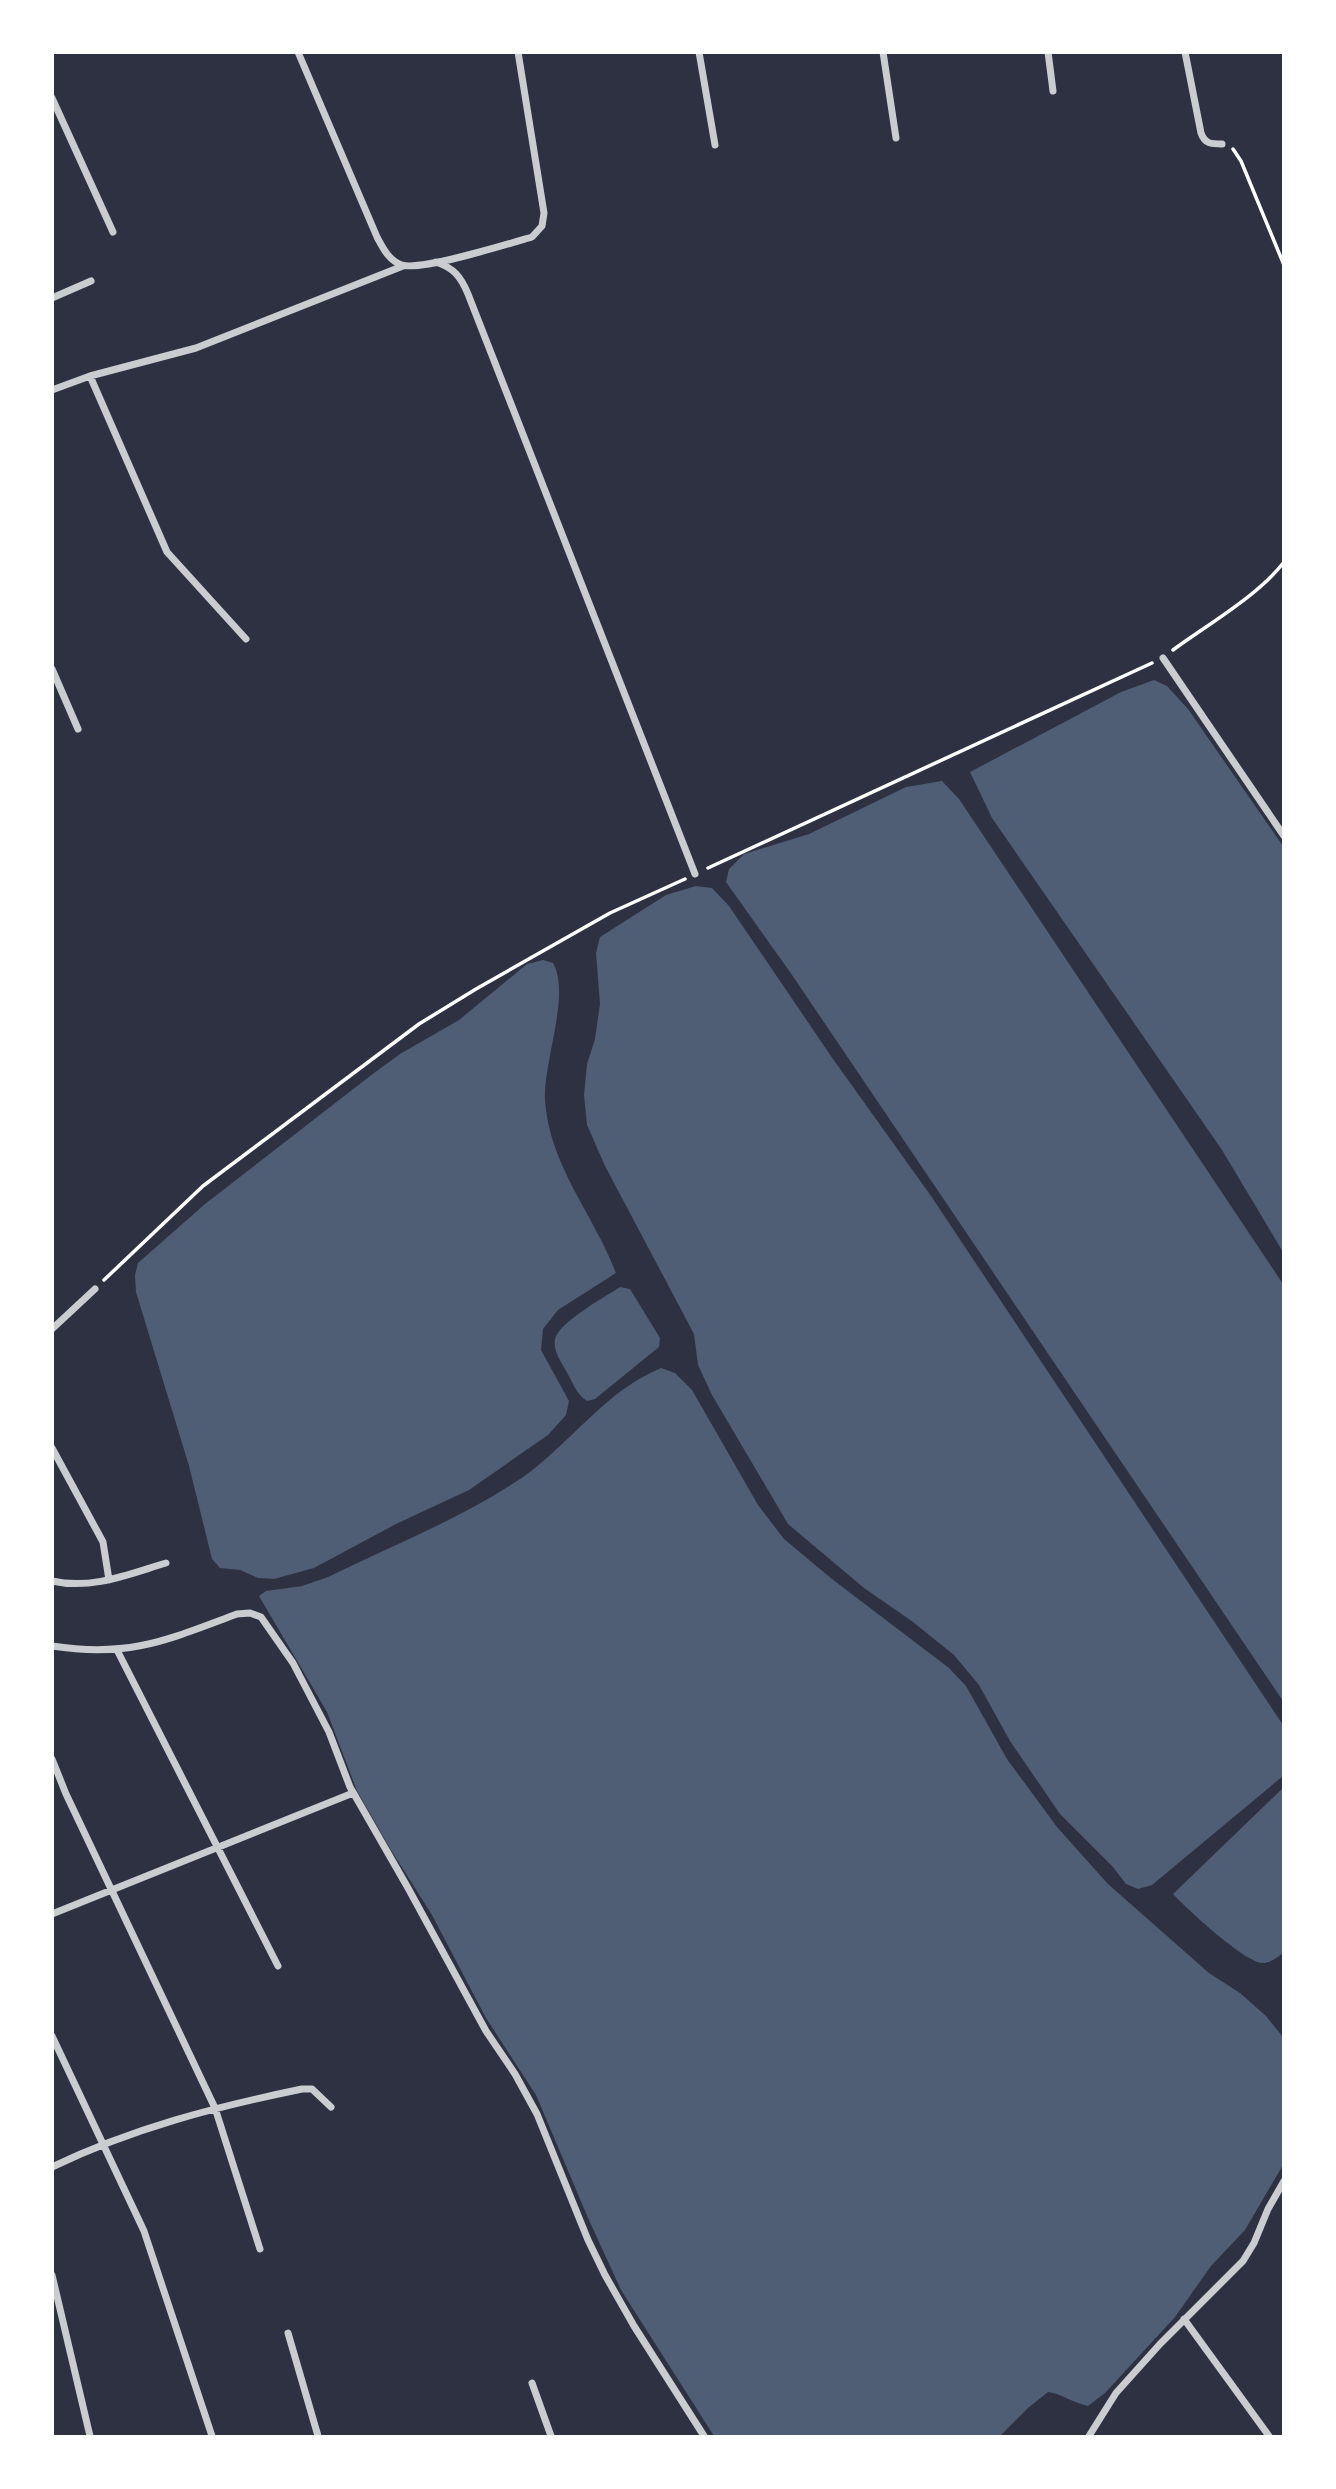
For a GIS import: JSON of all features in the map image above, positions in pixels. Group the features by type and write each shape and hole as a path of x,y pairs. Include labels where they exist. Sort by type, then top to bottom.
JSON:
{"street":[{"path":"298,52 377,237 392,260 403,266"},
{"path":"52,390 90,376 196,348 403,266 436,262 532,237 542,226 544,213 518,52"},
{"path":"699,52 715,145"},
{"path":"883,52 896,138"},
{"path":"1048,52 1053,91"},
{"path":"1185,52 1201,133 1209,143 1222,144"},
{"path":"52,99 113,232"},
{"path":"436,262 449,267 462,278 695,874"},
{"path":"52,298 91,281"},
{"path":"90,376 167,552 246,639"},
{"path":"1163,658 1283,836"},
{"path":"52,669 78,729"},
{"path":"52,1329 95,1289"},
{"path":"52,1448 103,1542 109,1580"},
{"path":"52,1581 85,1584 109,1580 166,1563"},
{"path":"52,1646 84,1651 117,1650 163,1642 237,1614 250,1613 261,1617 293,1663 329,1732 353,1793 486,2031 515,2074 537,2114 588,2240 605,2274 634,2326 704,2437"},
{"path":"117,1650 278,1966"},
{"path":"52,1759 66,1794 215,2108 260,2249"},
{"path":"52,1914 353,1793"},
{"path":"52,2036 144,2231 212,2437"},
{"path":"52,2167 104,2143 187,2115 302,2089 312,2089 331,2107"},
{"path":"1089,2437 1116,2393 1242,2260 1254,2244 1283,2181"},
{"path":"52,2276 89,2437"},
{"path":"1184,2319 1269,2437"},
{"path":"288,2333 318,2437"},
{"path":"532,2383 551,2437"}],"path":[{"path":"1222,144 1237,153 1283,265"},
{"path":"95,1289 203,1186 419,1024 476,989 610,913 1163,658 1256,589 1276,572 1283,562"}],"water":[{"path":"1154,680 1167,686 1188,709 1283,846 1283,1252 1222,1150 992,818 970,772 1121,692"},
{"path":"942,781 959,799 1283,1284 1283,1701 790,972 726,882 729,869 744,854 809,834 906,787"},
{"path":"696,886 712,888 729,906 833,1059 931,1196 1283,1725 1283,1776 1152,1885 1138,1889 1126,1884 1113,1867 1060,1814 1010,1741 979,1685 954,1655 864,1588 788,1524 712,1395 698,1365 694,1334 605,1166 587,1125 584,1095 587,1064 595,1039 600,1004 596,953 600,937 666,895"},
{"path":"543,960 553,963 558,977 559,993 546,1085 548,1124 563,1168 616,1273 558,1310 543,1329 541,1350 569,1401 566,1415 548,1435 469,1490 396,1524 314,1568 274,1579 258,1578 240,1570 220,1568 212,1559 189,1466 136,1292 135,1275 138,1263 205,1204 370,1076 400,1054 459,1020 527,964"},
{"path":"620,1287 630,1289 660,1338 659,1347 595,1399 587,1401 577,1391 559,1358 555,1339 558,1332 573,1318"},
{"path":"661,1368 675,1373 692,1390 758,1505 784,1539 949,1668 966,1686 1007,1759 1057,1827 1108,1884 1209,1973 1240,1993 1266,2016 1283,2037 1283,2165 1245,2230 1211,2266 1175,2317 1105,2393 1088,2406 1048,2392 1000,2436 714,2436 621,2290 536,2095 486,2018 432,1915 357,1791 327,1712 259,1596 266,1591 302,1586 328,1577 500,1492 540,1463 623,1390"},
{"path":"1283,1788 1283,1953 1264,1963 1231,1946 1173,1894"}]}
